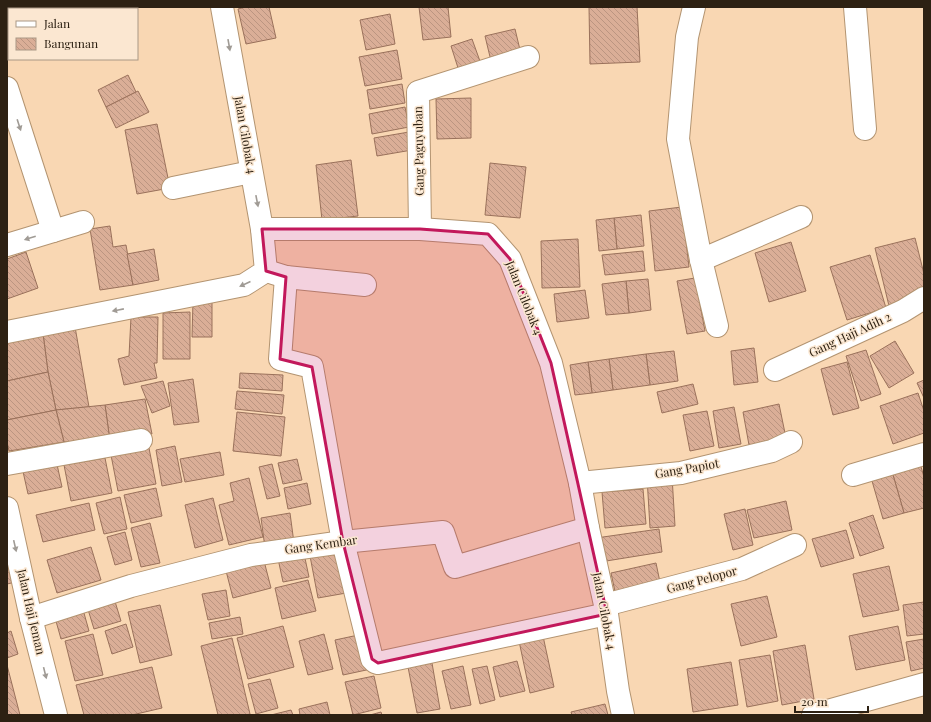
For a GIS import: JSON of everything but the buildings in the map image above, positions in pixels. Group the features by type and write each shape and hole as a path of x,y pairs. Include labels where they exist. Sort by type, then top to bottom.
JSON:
{"street":[{"name":"Jalan Cilobak 4","path":"222,7 262,229 420,229 488,234 510,259 551,363 580,483 606,610 623,715"},
{"path":"694,7 687,37 678,139 701,260 718,326"},
{"path":"855,7 865,129"},
{"name":"Gang Paguyuban","path":"420,229 418,92 528,57"},
{"path":"7,88 53,231"},
{"path":"173,188 251,172"},
{"path":"701,260 801,217"},
{"path":"7,245 83,222"},
{"path":"262,229 276,274 280,359 312,367 343,542"},
{"path":"7,332 244,285 276,274 366,284"},
{"name":"Gang Haji Adih 2","path":"775,370 903,311 924,298"},
{"path":"7,464 141,440"},
{"name":"Gang Papiot","path":"580,483 681,473 772,452 791,442"},
{"path":"853,475 924,454"},
{"name":"Jalan Haji Jeman","path":"7,508 56,715"},
{"name":"Gang Kembar","path":"32,618 130,586 251,555 343,542 443,532 455,567 588,528"},
{"name":"Gang Pelopor","path":"343,542 372,658 378,663 606,610 742,569 795,545"},
{"path":"816,715 924,684"}],"highlighted area":[{"path":"262,229 420,229 488,234 510,259 551,363 607,614 378,663 372,659 343,542 312,367 280,359 286,277 266,271"}]}
